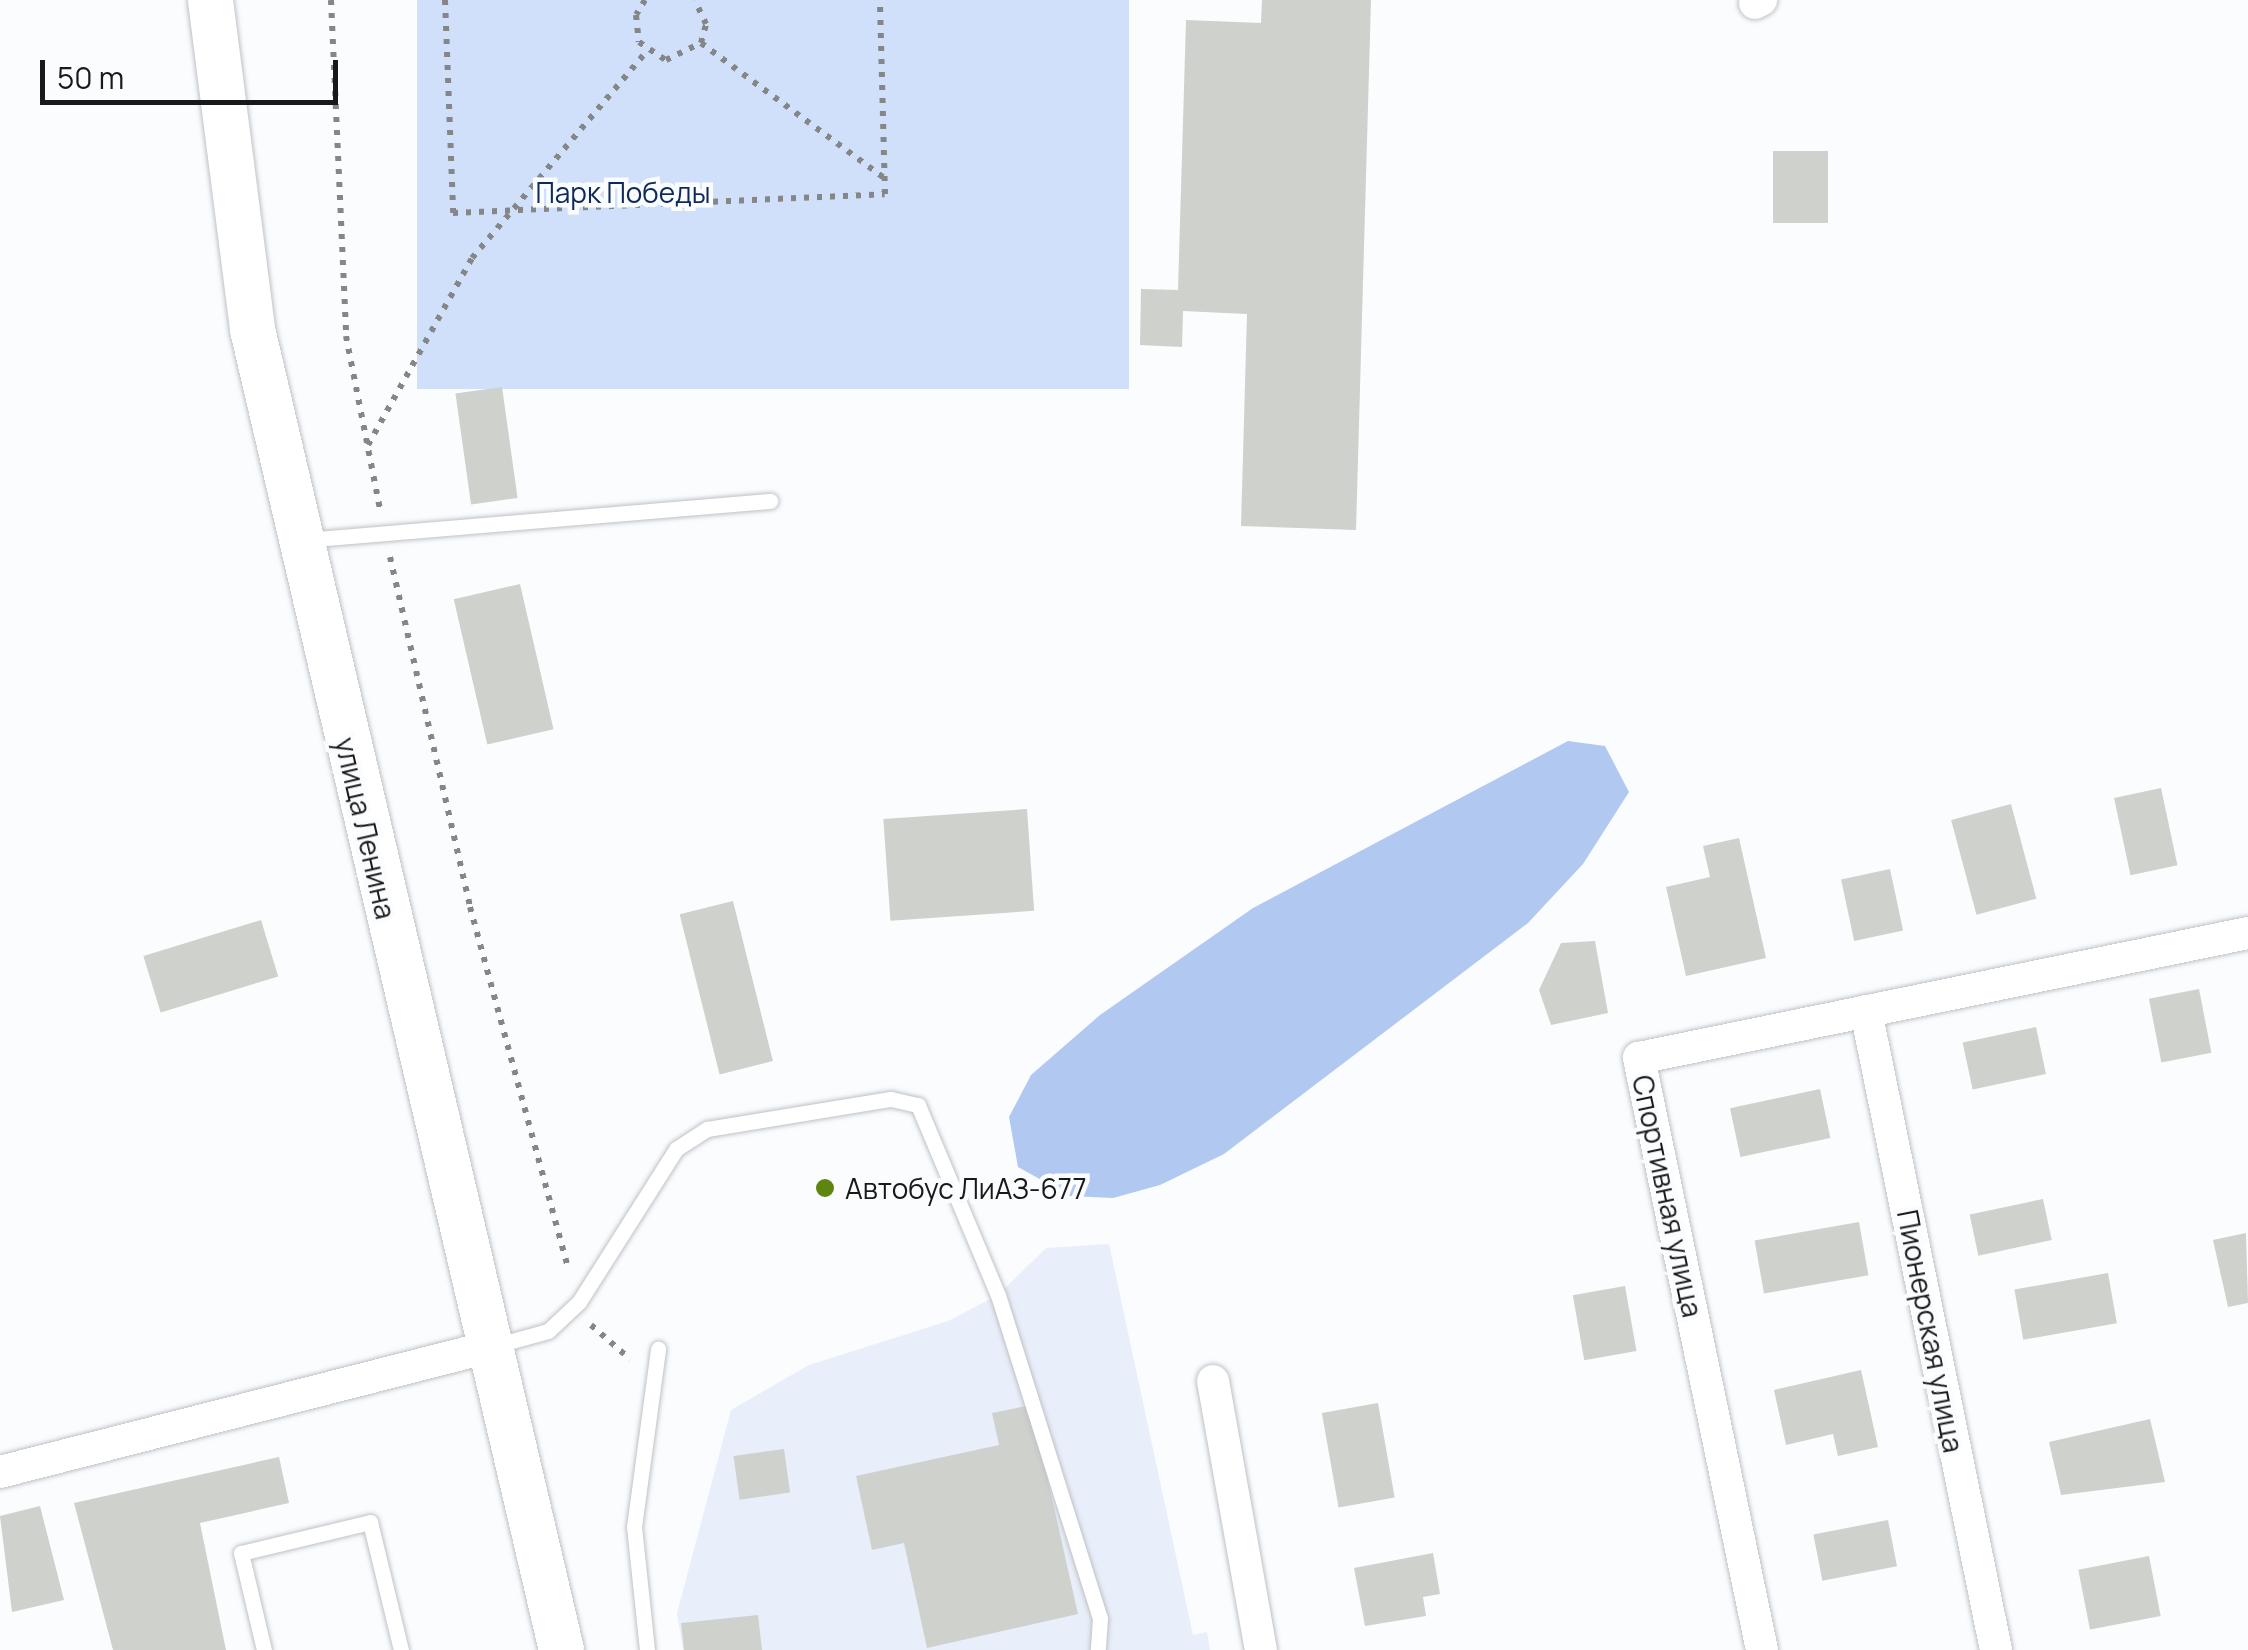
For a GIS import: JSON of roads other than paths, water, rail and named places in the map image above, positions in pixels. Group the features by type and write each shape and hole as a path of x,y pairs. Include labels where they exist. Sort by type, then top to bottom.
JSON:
{"main road":[{"name":"улица Ленина","path":"210,0 252,329 485,1348 561,1650"}],"street":[{"name":"Спортивная улица","path":"1762,1650 1639,1058 2248,934"},
{"name":"Пионерская улица","path":"1866,1011 1996,1650"},
{"path":"5,1467 485,1348"},
{"path":"1213,1381 1261,1650"}],"lane":[{"path":"300,540 770,500"},
{"path":"485,1348 548,1331 579,1302 676,1149 707,1129 892,1099 918,1105 998,1295 1100,1618 1098,1650"},
{"path":"647,1650 634,1527 658,1349"},
{"path":"264,1650 240,1553 370,1522 402,1650"}],"place":[{"name":"Автобус ЛиАЗ-677","path":"825,1188"}],"park label":[{"name":"Парк Победы","path":"623,192"}]}
